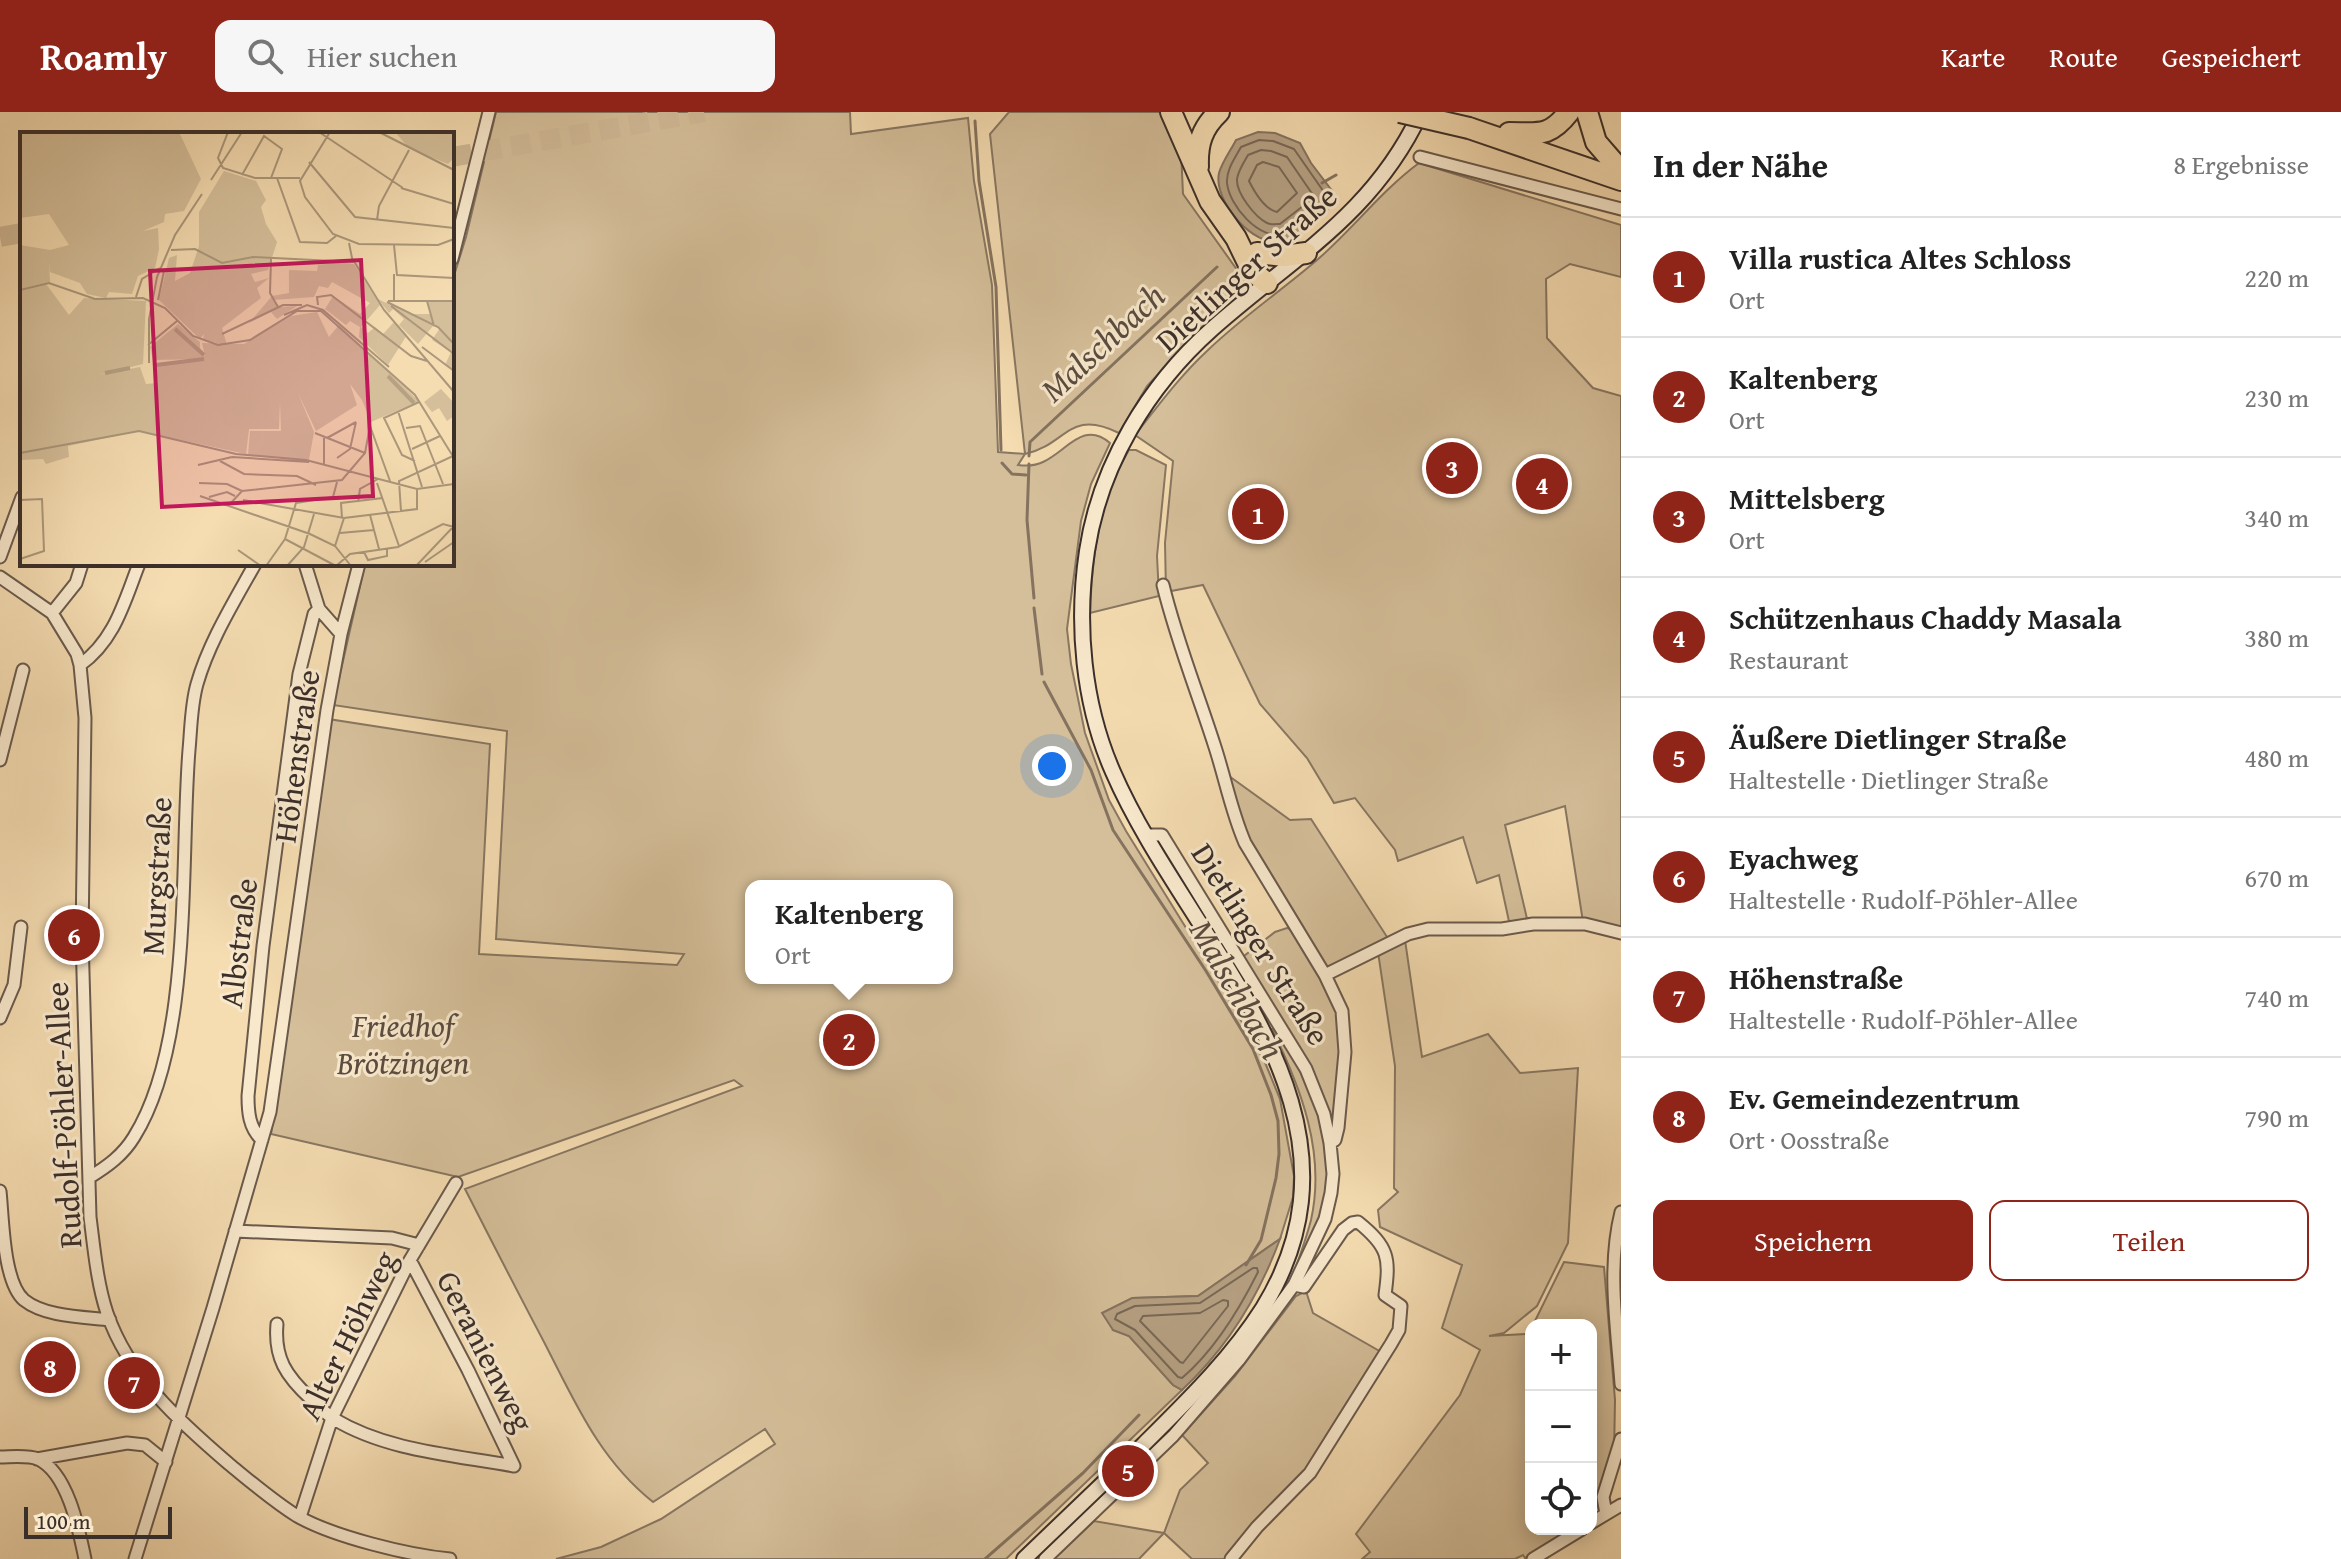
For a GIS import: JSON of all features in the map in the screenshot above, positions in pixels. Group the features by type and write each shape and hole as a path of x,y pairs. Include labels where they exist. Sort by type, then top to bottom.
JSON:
{"highway":[{"path":"1171,112 1210,201 1236,238 1252,271 1267,283"},
{"path":"1199,179 1197,149 1204,130 1219,112"},
{"path":"1400,112 1477,130 1621,180"},
{"path":"1477,130 1540,134 1556,127 1569,112"},
{"path":"1587,112 1596,142 1621,171"},
{"path":"1236,238 1257,253 1268,270 1267,283"},
{"path":"1257,253 1284,256 1306,253"}],"main road":[{"name":"Dietlinger Straße","path":"1024,1559 1188,1401 1249,1328 1274,1288 1291,1247 1297,1223 1301,1163 1293,1106 1284,1078 1246,997 1146,835 1112,771 1099,734 1086,671 1083,638 1083,579 1092,522 1112,462 1159,388 1210,331 1306,253 1359,205 1404,144 1421,112"}],"street":[{"path":"454,251 489,112"},
{"path":"1420,157 1621,209"},
{"path":"0,557 20,502"},
{"path":"52,613 76,583 81,566"},
{"path":"80,665 94,655 109,637 138,566"},
{"name":"Murgstraße","path":"90,1177 114,1162 144,1120 169,1044 180,944 185,802 197,684 254,566"},
{"path":"306,566 319,609 341,634"},
{"name":"Höhenstraße","path":"135,1559 270,1112 327,710 341,634 358,566"},
{"name":"Rudolf-Pöhler-Allee","path":"0,577 52,613 77,654 80,665 85,718 82,938 90,1217 96,1263 110,1320 125,1351 148,1385 179,1421 266,1495 300,1517 367,1542 450,1559"},
{"name":"Dietlinger Straße","path":"1163,585 1172,622 1215,745 1235,821 1245,843 1325,975 1342,1011 1345,1052 1338,1128 1335,1140 1330,1143"},
{"name":"Albstraße","path":"262,1140 257,1136 249,1116 248,1096 261,961 299,674 314,614 319,609"},
{"path":"0,760 23,670"},
{"name":"Dietlinger Straße","path":"1045,1559 1203,1405 1263,1330 1275,1308 1294,1285 1325,1219 1329,1203 1333,1174 1324,1114 1298,1054 1162,835 1146,835"},
{"name":"Dietlinger Straße","path":"1325,975 1408,934 1428,929 1585,924 1621,933"},
{"path":"0,1018 14,985 21,927"},
{"name":"Alter Höhweg","path":"300,1517 332,1418 410,1260 456,1183"},
{"path":"0,1191 13,1285 23,1300 48,1310 110,1320"},
{"path":"1621,1212 1614,1246 1621,1384"},
{"name":"Dietlinger Straße","path":"1231,1559 1257,1527 1310,1473 1399,1330 1403,1309 1385,1295 1388,1258 1379,1242 1358,1222 1343,1230 1304,1287 1294,1285"},
{"path":"235,1231 392,1238 419,1245"},
{"name":"Geranienweg","path":"332,1418 387,1443 514,1466 410,1260"},
{"path":"277,1324 279,1360 300,1389 332,1418"},
{"path":"1606,1514 1603,1497 1621,1439"},
{"path":"0,1457 37,1459 127,1443 145,1445 166,1462"},
{"path":"37,1459 61,1483 85,1559"},
{"path":"1597,1519 1621,1505"},
{"path":"1533,1559 1572,1535"}],"green space":[{"name":"Friedhof Brötzingen","path":"496,112 850,112 851,134 968,118 974,181 992,285 998,452 1025,454 1018,465 1030,465 1043,462 1083,436 1100,437 1110,443 1091,484 1081,521 1067,629 1085,733 1109,800 1264,1060 1280,1099 1294,1176 1293,1197 1280,1239 1198,1296 1133,1298 1113,1330 1129,1336 1173,1385 1182,1390 1006,1559 556,1559 601,1547 661,1519 775,1444 765,1429 653,1502 618,1467 590,1428 465,1189 742,1086 734,1080 458,1177 271,1134 328,719 490,744 479,954 677,965 684,954 496,939 507,731 333,705 365,566 454,566 454,276"},
{"path":"1009,112 1165,112 1181,151 1183,194 1250,288 1187,343 1147,386 1119,433 1102,426 1078,426 1025,454 990,134"},
{"path":"1419,163 1621,225 1621,277 1570,264 1546,279 1547,338 1593,388 1621,396 1621,928 1583,922 1565,806 1505,825 1528,923 1510,926 1499,875 1477,883 1463,837 1398,861 1395,850 1355,798 1334,803 1307,758 1260,704 1203,585 1166,592 1165,543 1173,461 1135,435 1178,381 1207,351 1317,260"},
{"path":"1129,450 1136,450 1166,465 1157,556 1159,596 1090,613 1099,528 1111,488"},
{"path":"1229,776 1290,820 1311,819 1389,940 1334,968 1326,968 1244,835"},
{"path":"1287,928 1297,931 1339,1011 1342,1055 1332,1132 1326,1104 1244,963 1244,956 1275,932"},
{"path":"1405,940 1422,1057 1488,1034 1520,1073 1578,1068 1568,1243 1537,1306 1504,1333 1489,1336 1525,1334 1525,1535 1562,1535 1525,1558 1523,1555 1515,1559 1362,1559 1370,1552 1356,1534 1460,1395 1480,1350 1442,1328 1462,1265 1380,1227 1378,1210 1398,1192 1394,1188 1395,1066 1378,952"},
{"path":"1276,1027 1311,1095 1325,1143 1328,1167 1321,1218 1299,1269 1296,1267 1311,1220 1315,1195 1313,1146 1301,1098 1272,1029"},
{"path":"1564,1262 1604,1267 1615,1400 1614,1455 1597,1502 1597,1319 1536,1319"},
{"path":"1306,1291 1313,1313 1383,1353 1306,1472 1228,1559 1192,1559 1164,1533 1180,1490 1208,1463 1182,1435 1235,1376 1296,1296"},
{"path":"1094,1521 1164,1533 1139,1559 1054,1559"}],"water":[{"path":"1258,132 1275,133 1300,143 1333,192 1332,206 1303,232 1283,242 1271,242 1248,230 1229,209 1219,184 1220,169 1236,140"},
{"path":"1280,1239 1262,1281 1240,1320 1213,1357 1182,1390 1173,1385 1129,1336 1113,1330 1102,1313 1132,1298 1198,1296"}],"waterway":[{"path":"975,121 979,181 996,287 1001,450"},
{"name":"Malschbach","path":"1322,183 1336,175"},
{"name":"Malschbach","path":"1029,456 1030,442 1217,267"},
{"path":"1002,463 1012,474 1026,475"},
{"name":"Malschbach","path":"1029,464 1027,520 1034,598"},
{"name":"Malschbach","path":"1034,608 1042,674"},
{"name":"Malschbach","path":"1044,682 1091,770 1113,830 1206,971 1253,1049 1271,1095 1278,1121 1276,1178 1261,1240 1246,1265"},
{"name":"Malschbach","path":"985,1559 1083,1473 1139,1415"}],"tunnel":[{"path":"454,157 704,112"},
{"path":"0,237 20,233"}],"place":[{"name":"Mittelsberg","path":"1452,468"},
{"name":"Schützenhaus Chaddy Masala","path":"1542,484"},
{"name":"Villa rustica Altes Schloss","path":"1258,514"},
{"name":"Eyachweg","path":"74,935"},
{"name":"Kaltenberg","path":"849,1040"},
{"name":"Ev. Gemeindezentrum","path":"50,1367"},
{"name":"Höhenstraße","path":"134,1383"},
{"name":"Äußere Dietlinger Straße","path":"1128,1471"}]}
